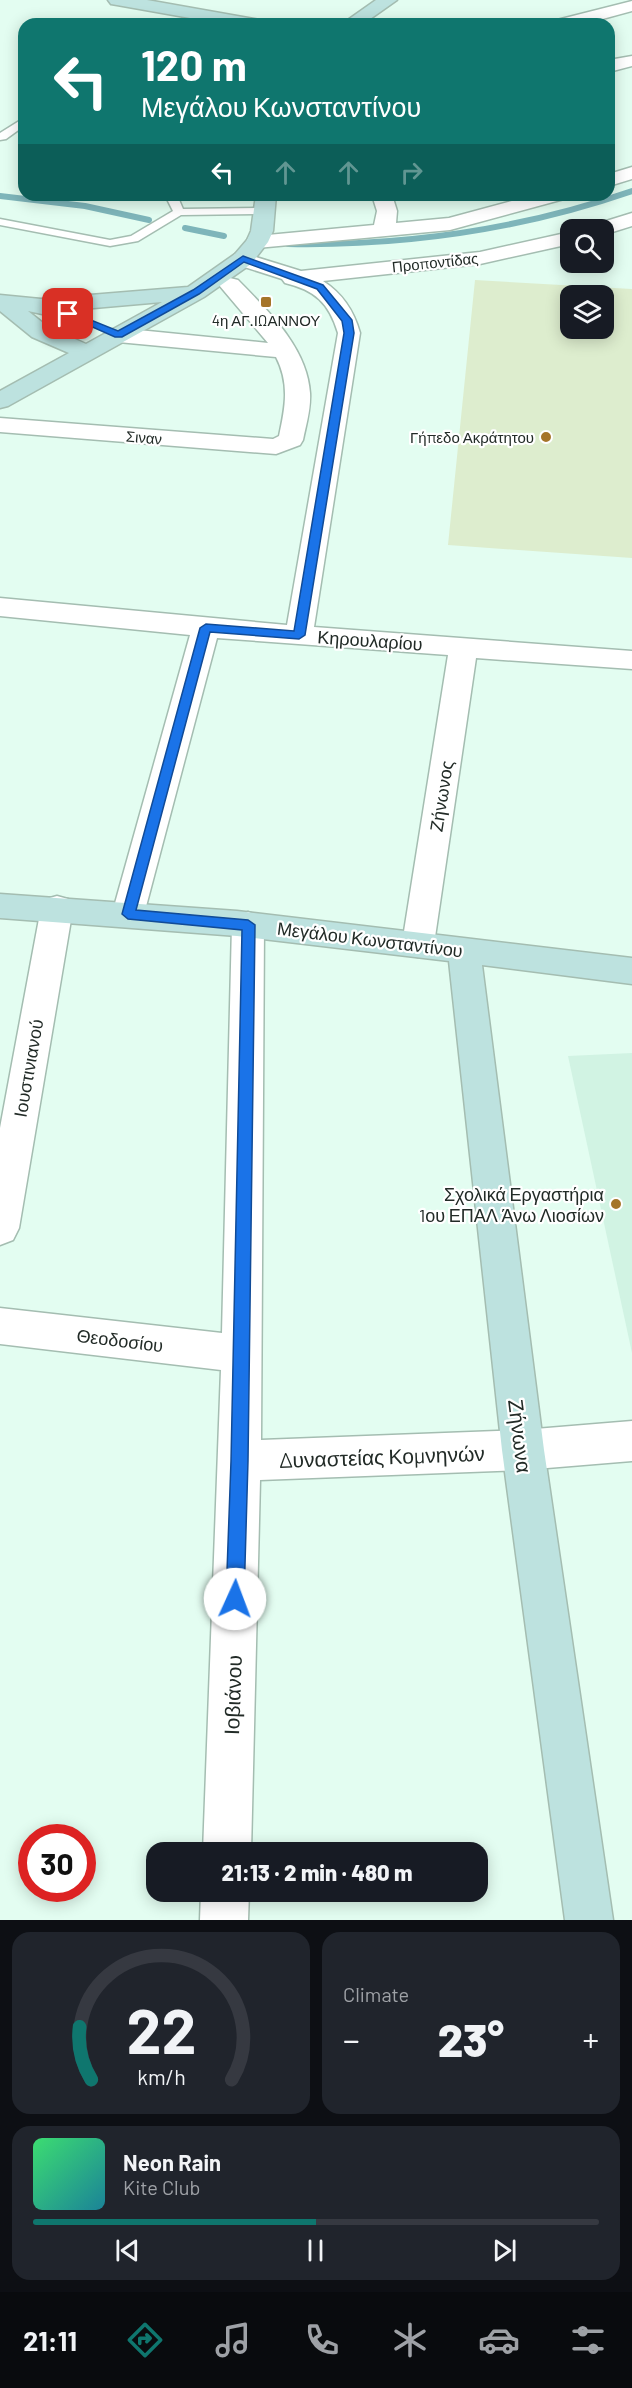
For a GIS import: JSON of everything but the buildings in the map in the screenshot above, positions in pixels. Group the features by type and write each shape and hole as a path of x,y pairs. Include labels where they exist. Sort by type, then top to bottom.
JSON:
{"street":[{"path":"117,0 220,18"},
{"path":"360,18 388,0"},
{"path":"586,18 632,6"},
{"path":"615,65 632,61"},
{"path":"615,178 632,173"},
{"path":"384,201 387,211 384,230"},
{"path":"257,242 450,224 535,201"},
{"path":"0,402 85,352 102,328 196,292 243,259 257,242 266,203 317,237"},
{"path":"614,225 632,219"},
{"name":"Προποντίδας","path":"196,292 230,285 480,258 560,240"},
{"name":"Προποντίδας","path":"243,259 299,277"},
{"path":"299,277 320,287 327,294 347,320 349,333 299,635"},
{"path":"230,285 263,320 285,351"},
{"path":"1,302 41,306 196,292"},
{"path":"1,302 40,332 85,352"},
{"path":"41,306 102,328 285,351"},
{"name":"Σιναν","path":"0,425 276,447 291,440 298,393 293,369 285,351"},
{"name":"Κηρουλαρίου","path":"0,607 206,628 632,660"},
{"path":"128,914 206,628"},
{"name":"Ζήνωνος","path":"418,944 463,648"},
{"name":"Μεγάλου Κωνσταντίνου","path":"0,906 57,908 248,925 632,971"},
{"name":"Ιουστινιανού","path":"0,1228 57,908"},
{"name":"Ιοβιάνου","path":"227,1842 240,1461 248,925"},
{"name":"Ζήνωνα","path":"464,950 522,1450 589,1920"},
{"name":"Θεοδοσίου","path":"0,1326 240,1354"},
{"name":"Δυναστείας Κομνηνών","path":"240,1461 522,1450 632,1441"},
{"path":"224,1920 225,1902"}],"lane":[{"path":"5,138 18,126"},
{"path":"174,201 179,212"},
{"path":"0,222 110,243 134,239 179,212 266,203"}],"shaded area":[{"name":"Γήπεδο Ακράτητου","path":"475,280 562,285 560,285 560,339 614,339 614,288 632,289 632,558 448,545"},
{"name":"Σχολικά Εργαστήρια 1ου ΕΠΑΛ Άνω Λιοσίων","path":"632,1053 632,1353 568,1056"}],"waterway":[{"path":"615,196 632,191"},
{"path":"0,196 18,198"},
{"path":"42,201 85,206 149,220"},
{"path":"288,244 332,244 419,238 505,225 548,216 600,201"},
{"path":"185,228 224,236"}],"place":[{"name":"4η ΑΓ.ΙΩΑΝΝΟΥ","path":"266,302"},
{"name":"Γήπεδο Ακράτητου","path":"546,437"},
{"name":"Σχολικά Εργαστήρια 1ου ΕΠΑΛ Άνω Λιοσίων","path":"616,1204"}],"route":[{"path":"68,314 118,335 196,292 243,259 299,277 320,287 347,320 349,333 299,635 206,628 128,914 248,925 240,1461 235,1599"}]}
